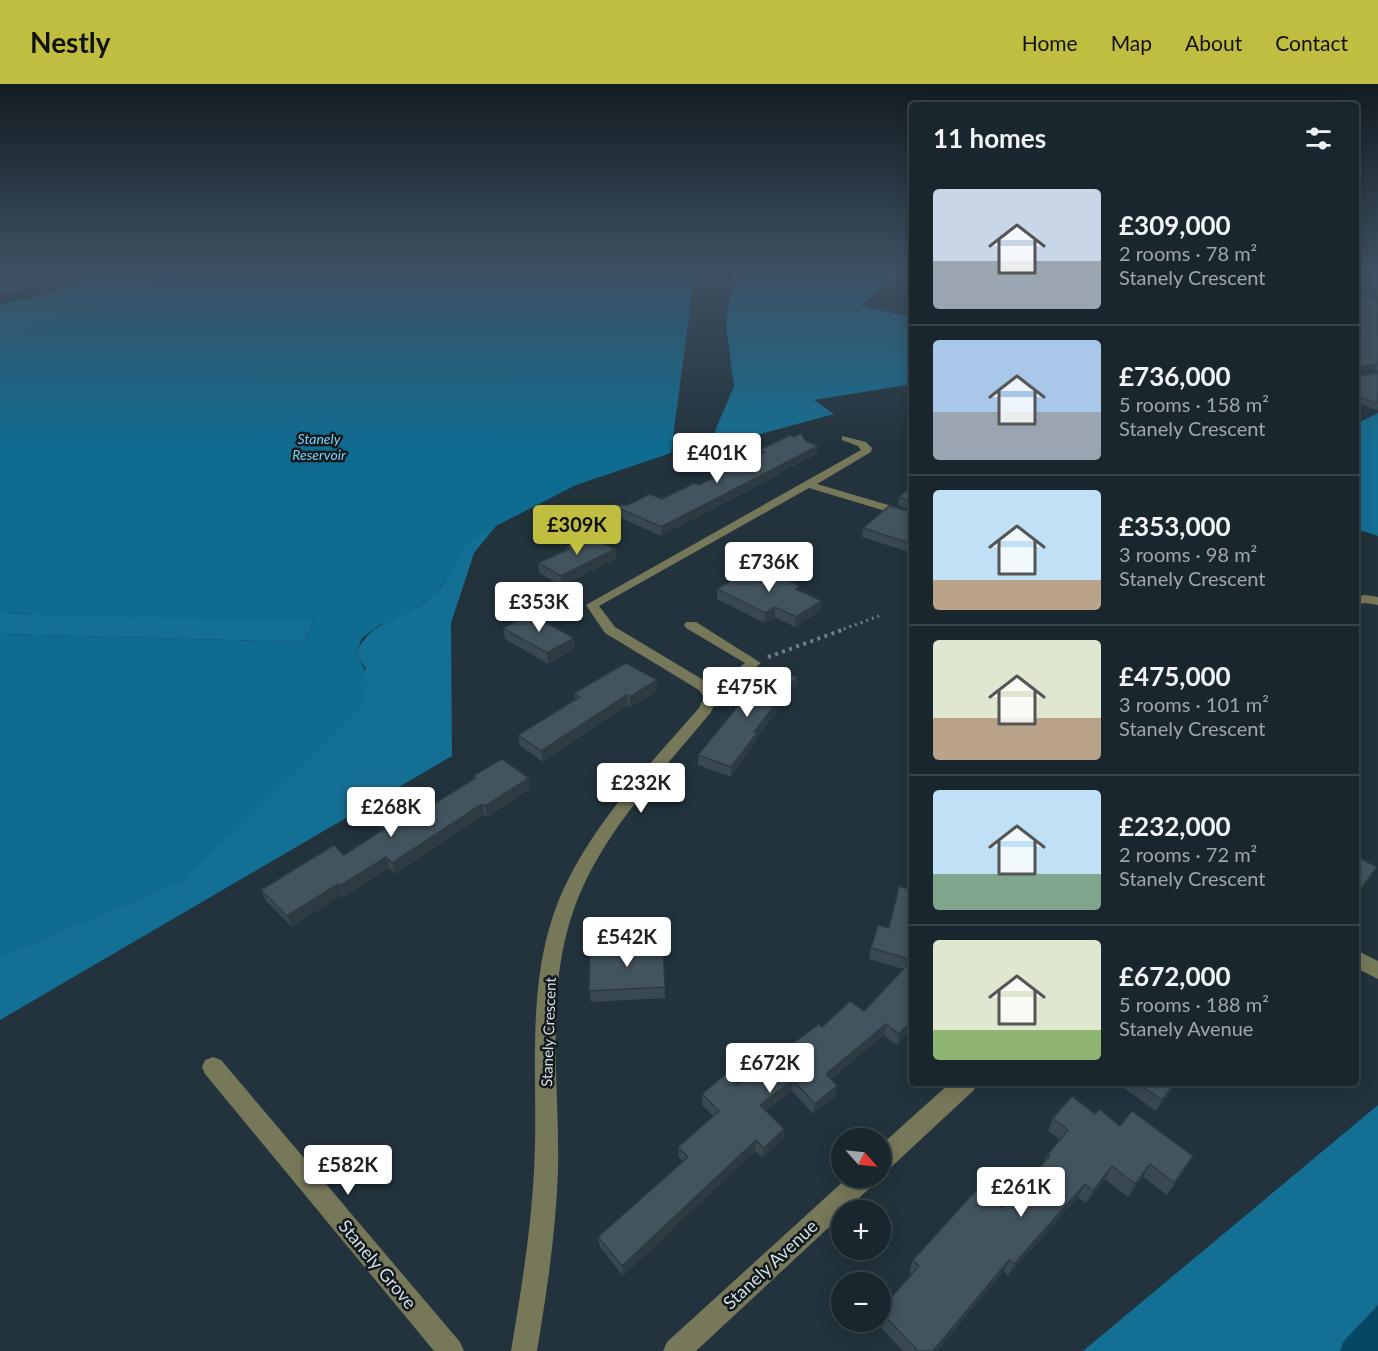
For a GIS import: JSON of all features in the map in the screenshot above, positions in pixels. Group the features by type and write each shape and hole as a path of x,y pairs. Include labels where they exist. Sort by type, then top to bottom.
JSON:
{"street":[{"path":"711,697 705,687 610,630 592,605 811,485 866,452 867,448 862,444 846,438"},
{"path":"811,485 909,515"},
{"path":"1359,600 1378,601"},
{"path":"691,625 753,663"},
{"name":"Stanely Crescent","path":"524,1351 537,1270 546,1170 545,1020 550,972 565,909 598,844 611,826 706,708 711,697 753,663"},
{"path":"1359,960 1378,971"},
{"name":"Stanely Grove","path":"213,1067 451,1351"},
{"path":"891,1152 963,1086"},
{"name":"Stanely Avenue","path":"676,1351 853,1188"}],"path":[{"path":"753,663 879,616"}],"shaded area":[{"path":"0,329 29,329 0,339"},
{"path":"727,329 909,329 909,384 814,400 834,414 708,448 734,386"},
{"path":"1378,413 1378,536 1359,530 1359,422"},
{"path":"496,526 474,553 451,623 452,756 0,1020 0,956 183,880 366,669 356,653 362,642 379,626 432,597 442,586 464,546"},
{"path":"0,613 314,621 304,642 0,634"},
{"path":"1378,1105 1378,1305 1343,1342 1340,1351 1083,1351"},
{"path":"1378,1305 1378,1351 1340,1351 1343,1342"}],"water":[{"name":"Stanely Reservoir","path":"29,329 687,329 671,453 576,485 496,526 464,546 452,572 434,596 406,614 380,625 362,638 356,653 364,669 367,682 359,712 183,880 0,956 0,634 304,642 314,622 0,613 0,339"}],"building":[{"path":"1359,329 1378,329 1378,364 1359,367"},
{"path":"1378,373 1378,403 1359,397 1359,376"},
{"path":"801,433 806,441 818,446 661,527 612,505 628,505 650,494 662,499 694,483 699,485 765,452 760,450 790,435 794,437"},
{"path":"909,489 909,501 899,497"},
{"path":"889,506 909,511 909,543 863,528"},
{"path":"589,536 615,549 561,576 538,563 569,549 566,547"},
{"path":"758,566 800,586 796,589 822,601 796,617 775,607 765,613 717,589"},
{"path":"530,614 574,638 547,653 503,628"},
{"path":"626,663 657,680 630,697 627,695 541,751 518,735 580,697 574,693"},
{"path":"769,668 797,677 754,732 757,733 731,767 698,755"},
{"path":"502,759 529,778 485,806 482,804 392,863 386,857 287,916 261,890 334,845 344,855 389,826 376,816 410,795 427,808"},
{"path":"1359,858 1377,867 1359,891"},
{"path":"899,886 909,889 909,959 871,948 878,925 889,928"},
{"path":"663,945 665,987 589,991 590,948"},
{"path":"909,963 909,1023 899,1034 886,1024 826,1074 837,1086 815,1104 793,1080 760,1105 784,1129 764,1148 756,1140 622,1266 598,1237 688,1157 678,1147 719,1111 702,1094 727,1073 738,1084 819,1024 822,1027 850,1001 864,1011"},
{"path":"1142,1086 1173,1086 1162,1100"},
{"path":"1072,1096 1095,1114 1099,1109 1120,1126 1132,1111 1193,1156 1174,1183 1150,1164 1135,1184 1112,1166 1093,1191 1085,1184 1014,1264 1009,1260 933,1351 918,1351 891,1323 891,1298 919,1266 913,1260 980,1186 1002,1208 1050,1156 1048,1154 1068,1130 1053,1118"}]}
